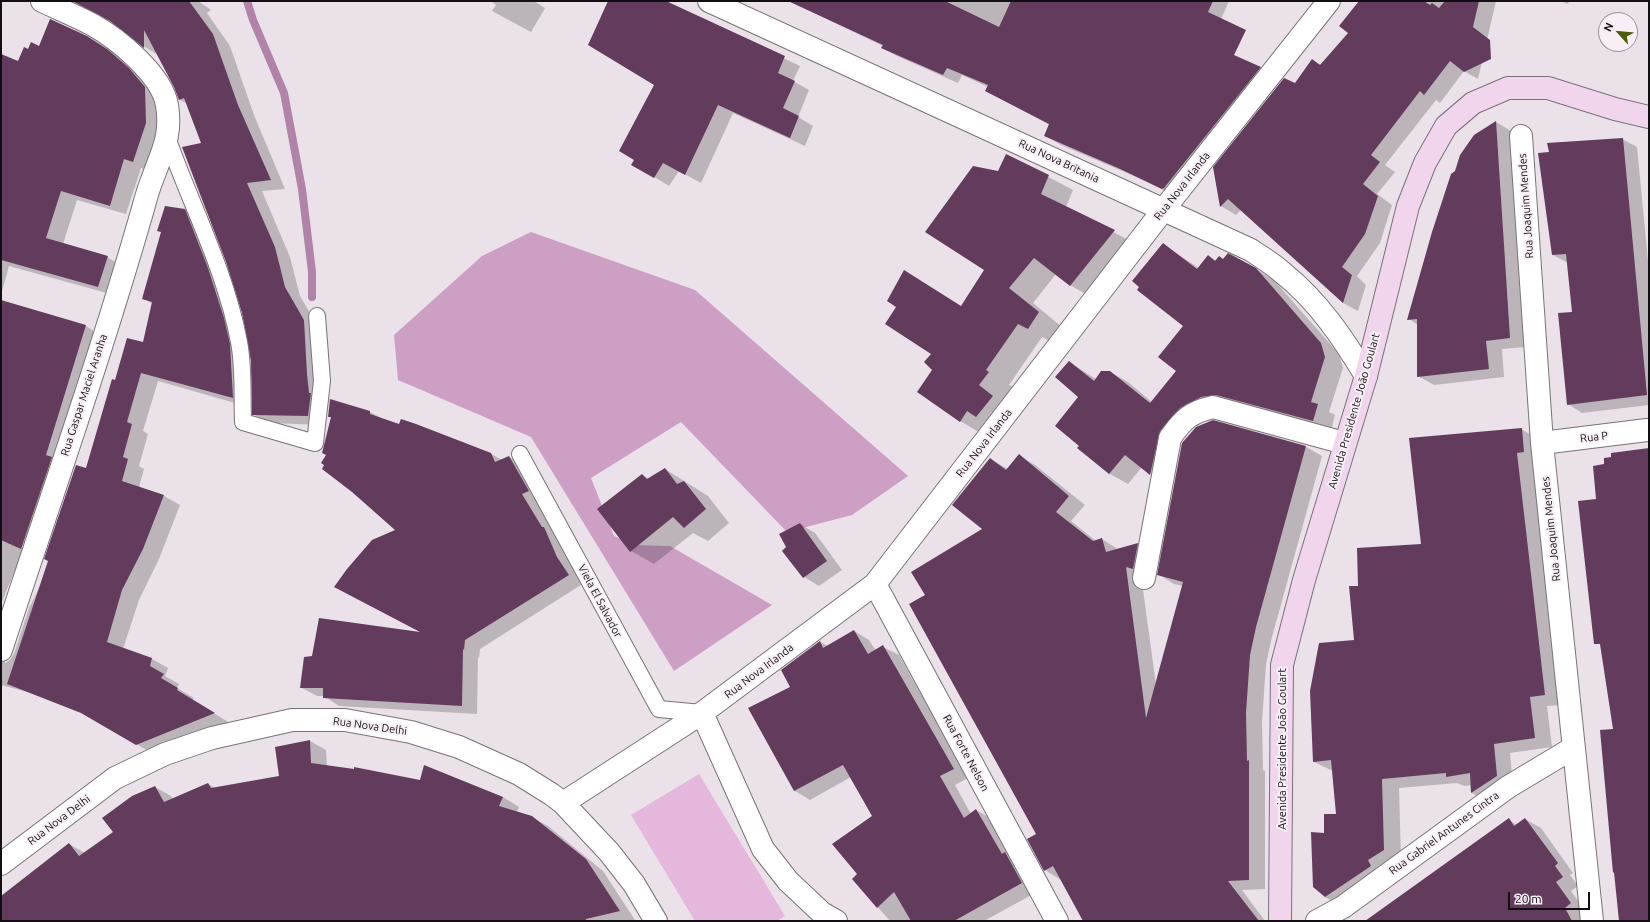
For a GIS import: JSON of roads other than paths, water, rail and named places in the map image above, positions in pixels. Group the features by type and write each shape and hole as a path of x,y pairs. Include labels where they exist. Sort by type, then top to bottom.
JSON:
{"street":[{"path":"42,1 93,25 110,36 149,72 158,85 167,104 168,140"},
{"name":"Rua Nova Britania","path":"709,1 1251,250 1283,272 1306,293 1324,313 1343,339 1366,376"},
{"name":"Rua Nova Irlanda","path":"563,804 702,713 875,584 1164,209 1329,1"},
{"name":"Avenida Presidente João Goulart","path":"1280,921 1282,665 1304,580 1344,443 1366,376 1408,206 1425,163 1446,126 1473,103 1508,88 1548,88 1615,109 1649,117"},
{"name":"Rua Joaquim Mendes","path":"1521,136 1542,443 1592,921"},
{"name":"Rua Gaspar Maciel Aranha","path":"1,650 123,278 151,181 168,140"},
{"path":"1144,578 1170,438 1182,421 1198,410 1213,406 1344,443"},
{"name":"Rua P","path":"1542,443 1647,430"},
{"name":"Rua Forte Nelson","path":"875,584 1056,921"},
{"path":"702,713 763,849 788,881 822,913 836,921"},
{"name":"Rua Nova Delhi","path":"1,864 115,778 165,754 212,738 292,720 345,720 418,734 459,747 519,774 563,804 609,852 634,884 656,921"},
{"name":"Rua Gabriel Antunes Cintra","path":"1317,921 1343,907 1508,787 1573,748"}],"lane":[{"path":"168,140 217,266 232,313 239,344 243,422 315,443 322,381 317,316"},
{"name":"Viela El Salvador","path":"520,454 659,709 702,713"}],"waterway":[{"path":"247,1 253,20 284,93 302,189 312,272 312,297"}]}
